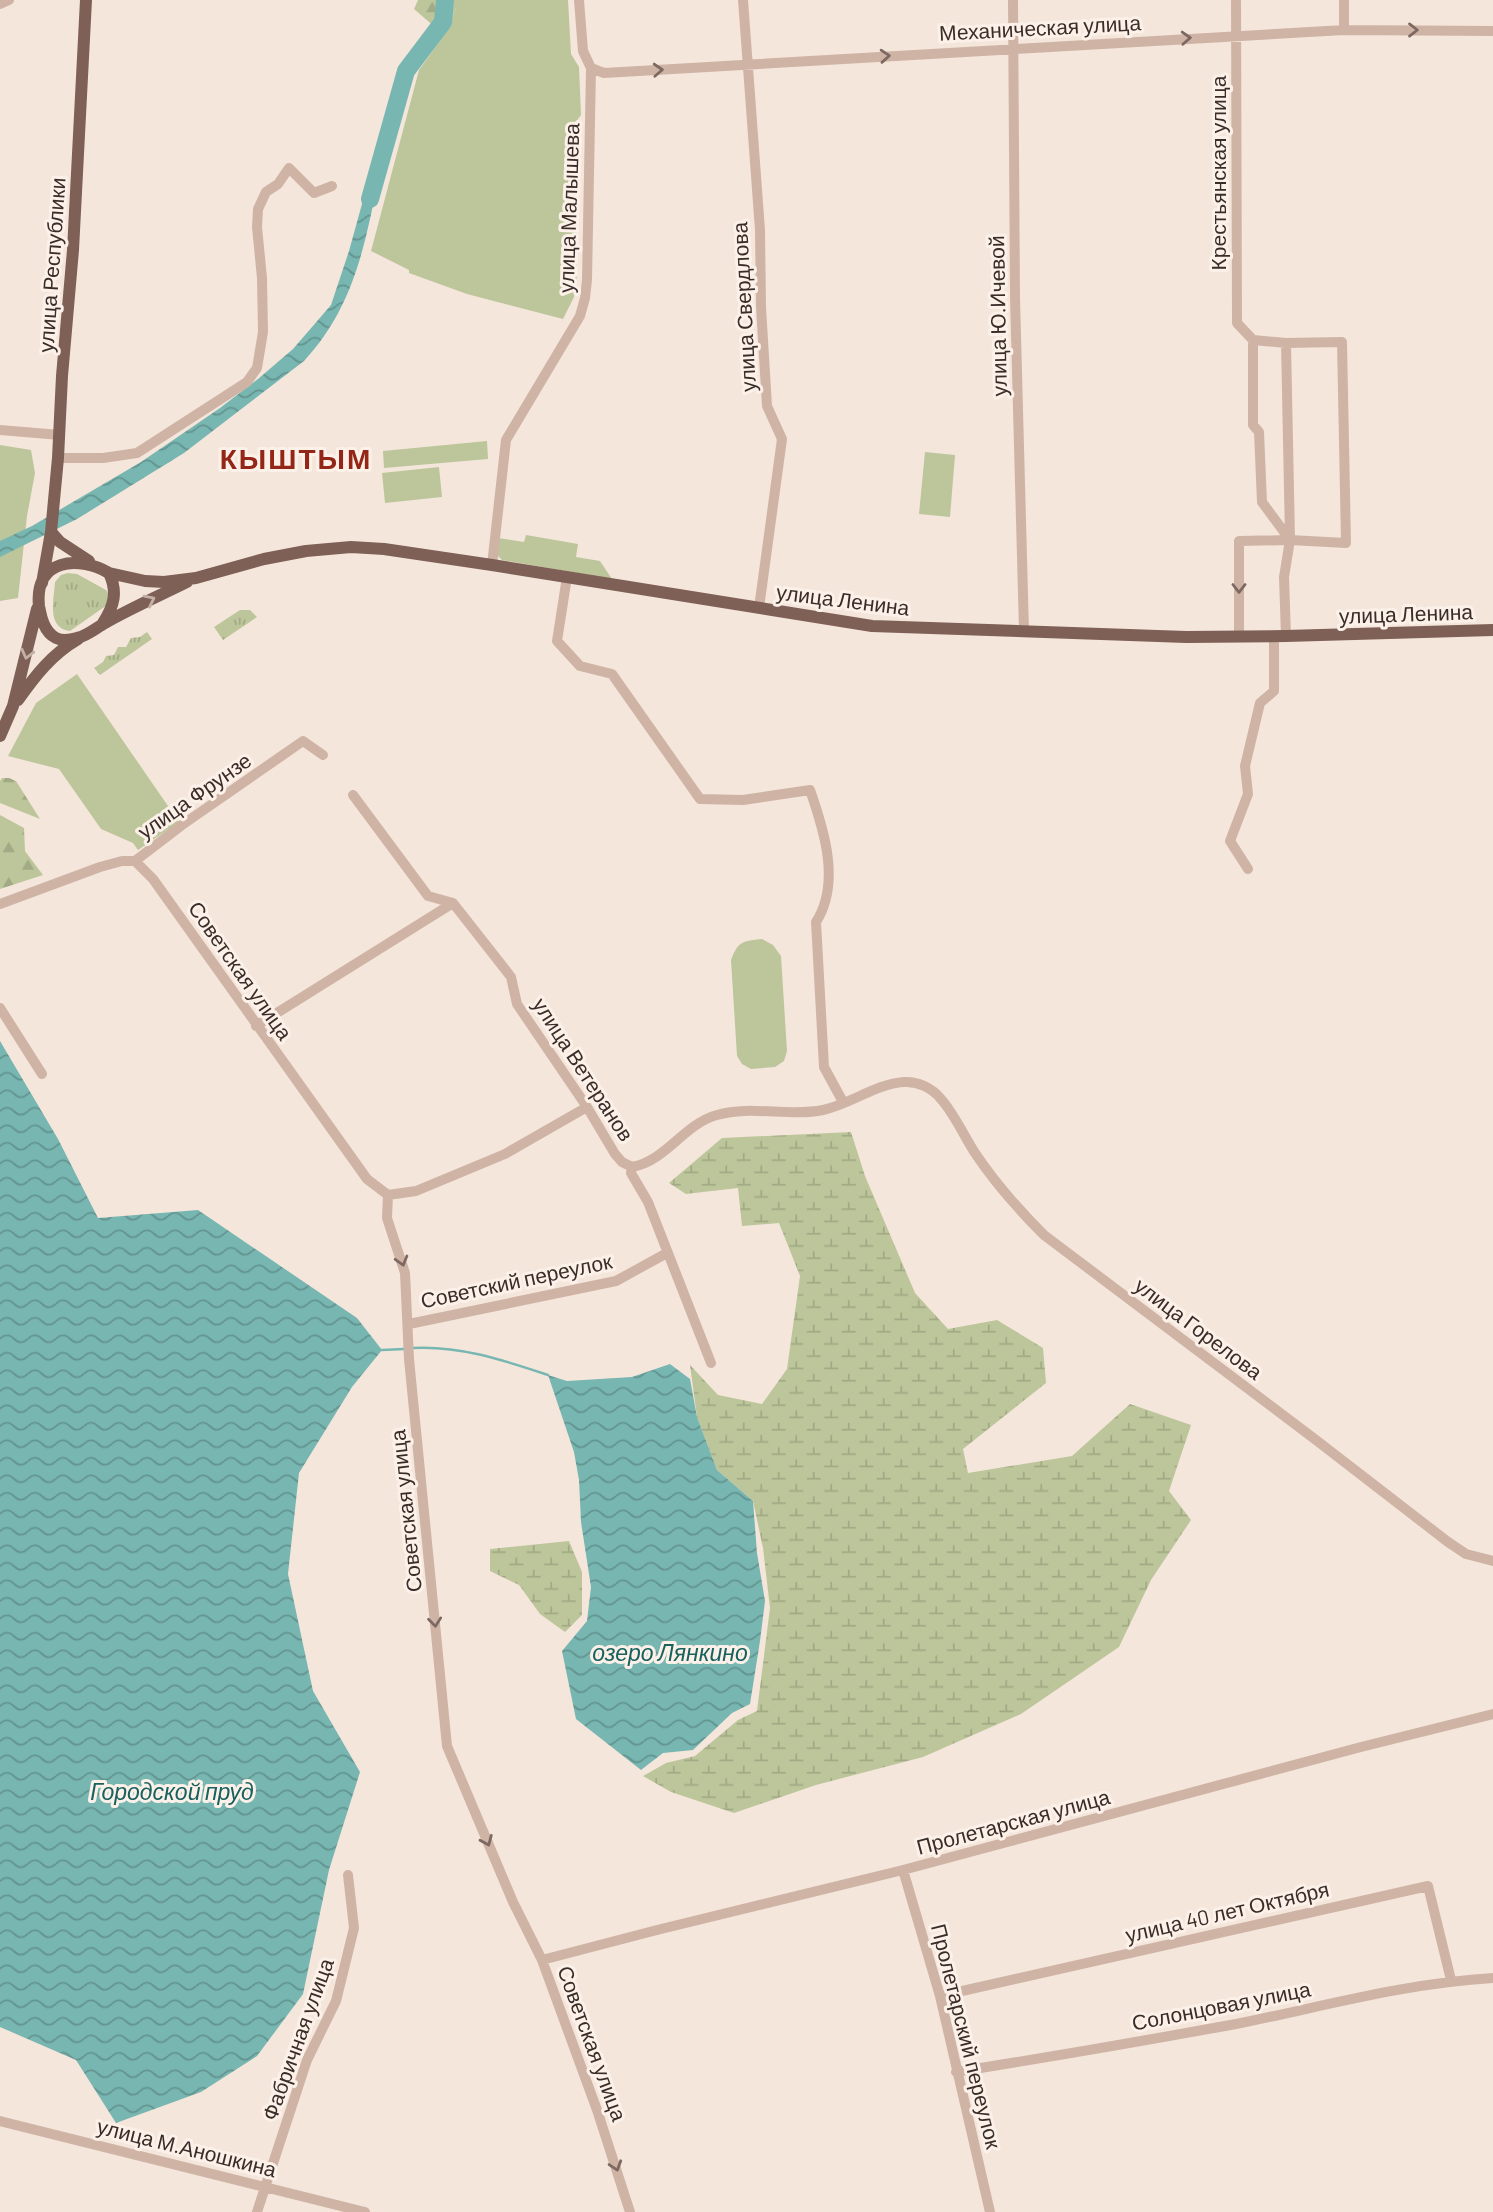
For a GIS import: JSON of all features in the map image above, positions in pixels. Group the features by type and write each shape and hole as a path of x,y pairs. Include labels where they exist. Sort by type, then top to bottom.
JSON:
{"main road":[{"name":"улица Республики","path":"42,583 51,532 60,435 86,0"},
{"path":"51,532 60,542 106,571 114,583 116,597 103,623"},
{"name":"улица Ленина","path":"196,578 264,559 306,551 351,547 384,549 492,565 872,626 1172,636 1493,630"},
{"path":"0,736 13,706 42,583 51,569 59,564 72,562 145,582 196,578"},
{"path":"13,706 54,655 103,623 196,578"},
{"path":"39,601 45,627 54,637 67,640 80,638"}],"street":[{"path":"0,4 9,0"},
{"name":"улица Малышева","path":"492,565 506,440 580,316 585,298 591,68 583,51 579,0"},
{"name":"улица Свердлова","path":"743,0 760,230 767,406 782,439 759,608"},
{"name":"улица Ю.Ичевой","path":"1013,0 1015,298 1024,631"},
{"name":"Крестьянская улица","path":"1236,0 1237,323 1253,340 1253,425 1259,432 1262,502 1290,540"},
{"path":"1344,0 1344,30"},
{"name":"Механическая улица","path":"591,68 604,73 1344,30 1493,31"},
{"path":"58,458 103,458 137,453 247,382 257,368 263,332 257,227 258,209 265,192 278,184 289,168 314,193 332,186"},
{"path":"1239,636 1239,541 1346,543 1342,342 1286,343 1253,340"},
{"path":"1248,869 1230,841 1248,794 1245,766 1261,703 1274,691 1290,540 1286,343"},
{"path":"0,430 60,435"},
{"path":"567,577 557,641 580,666 612,674 700,799 743,800 810,790 820,818 830,886 823,911 816,922 824,1068 843,1102 826,1110 809,1112 733,1111 716,1115 702,1120 655,1157 642,1165 632,1167"},
{"name":"улица Фрунзе","path":"0,904 100,867 122,860 135,861 303,741 323,755"},
{"name":"улица Ветеранов","path":"353,795 428,896 453,903 511,978 517,1003 615,1154 632,1167 631,1172 648,1202 712,1363"},
{"name":"Советская улица","path":"135,861 153,879 367,1180 388,1195 387,1218 405,1273 408,1341 447,1746 513,1902 542,1960 597,2109 630,2212"},
{"path":"256,1026 453,903"},
{"path":"0,1008 42,1074"},
{"name":"улица Горелова","path":"843,1102 887,1084 906,1082 921,1083 941,1097 977,1156 1044,1235 1448,1542 1466,1554 1493,1561"},
{"path":"388,1195 416,1191 505,1154 587,1107"},
{"name":"Советский переулок","path":"409,1324 616,1282 667,1253"},
{"name":"Пролетарская улица","path":"542,1960 903,1870 1493,1714"},
{"name":"Пролетарский переулок","path":"903,1870 940,1996 990,2212"},
{"name":"Фабричная улица","path":"257,2212 307,2060 336,2001 355,1928 348,1875"},
{"name":"улица 40 лет Октября","path":"940,1996 1427,1886 1451,1980"},
{"name":"Солонцовая улица","path":"956,2072 1238,2023 1451,1980 1493,1978"},
{"name":"улица М.Аношкина","path":"0,2120 365,2212"}],"green space":[{"path":"418,0 456,0 456,8 444,35 414,9"},
{"path":"456,0 568,0 571,54 579,67 581,115 575,123 577,275 574,297 563,319 467,294 409,273 409,270 371,251 419,70 444,35 456,8"},
{"path":"487,441 488,459 384,468 383,451"},
{"path":"0,445 31,450 35,473 27,516 18,598 0,601"},
{"path":"925,452 955,455 950,517 919,514"},
{"path":"439,467 442,497 385,503 382,473"},
{"path":"526,535 578,544 576,557 600,561 612,579 502,560 497,555 498,538 524,542"},
{"path":"77,574 106,590 109,595 107,605 70,631 57,624 53,612 55,582 61,575"},
{"path":"240,610 250,610 257,617 223,640 214,627"},
{"path":"147,632 152,639 100,675 94,668 103,662 106,656 114,655 118,647 126,647 131,638 140,637"},
{"path":"77,674 179,822 138,850 133,843 101,829 59,769 8,756 36,703"},
{"path":"2,778 16,781 40,819 0,803"},
{"path":"0,815 24,828 25,851 43,875 0,889"},
{"path":"762,939 773,945 781,956 787,1051 784,1061 775,1067 751,1069 742,1064 737,1056 731,960 742,943"},
{"path":"851,1132 865,1176 915,1293 948,1329 997,1320 1043,1348 1046,1383 963,1449 968,1473 1072,1456 1130,1404 1191,1425 1169,1491 1191,1520 1151,1580 1119,1647 1021,1714 923,1757 816,1785 734,1813 671,1792 643,1776 666,1763 695,1756 738,1720 757,1711 770,1608 763,1548 753,1501 717,1470 697,1417 690,1365 718,1395 762,1404 787,1369 800,1276 779,1223 742,1226 738,1188 686,1194 669,1183 722,1138"},
{"path":"569,1541 582,1572 582,1615 565,1632 540,1614 519,1585 490,1571 490,1549"}],"water":[{"path":"370,175 378,181 354,277 334,320 304,361 184,453 77,519 0,557 0,541 32,526 141,462 220,408 293,349 331,305"},
{"name":"Городской пруд","path":"0,1041 58,1139 98,1218 198,1210 357,1318 382,1350 352,1387 299,1473 288,1574 313,1691 360,1772 329,1870 303,1994 257,2056 201,2092 116,2123 76,2060 0,2027"},
{"name":"озеро Лянкино","path":"670,1364 690,1379 697,1417 717,1470 753,1501 757,1553 765,1601 750,1704 732,1713 693,1750 663,1753 641,1770 576,1719 562,1651 587,1621 591,1587 574,1452 548,1375 567,1381 632,1377"}],"waterway":[{"path":"370,199 406,71 443,22 445,0"},
{"path":"411,1348 464,1351 548,1375"},
{"path":"382,1350 404,1349"}],"district":[{"name":"КЫШТЫМ","path":"296,458"}]}
